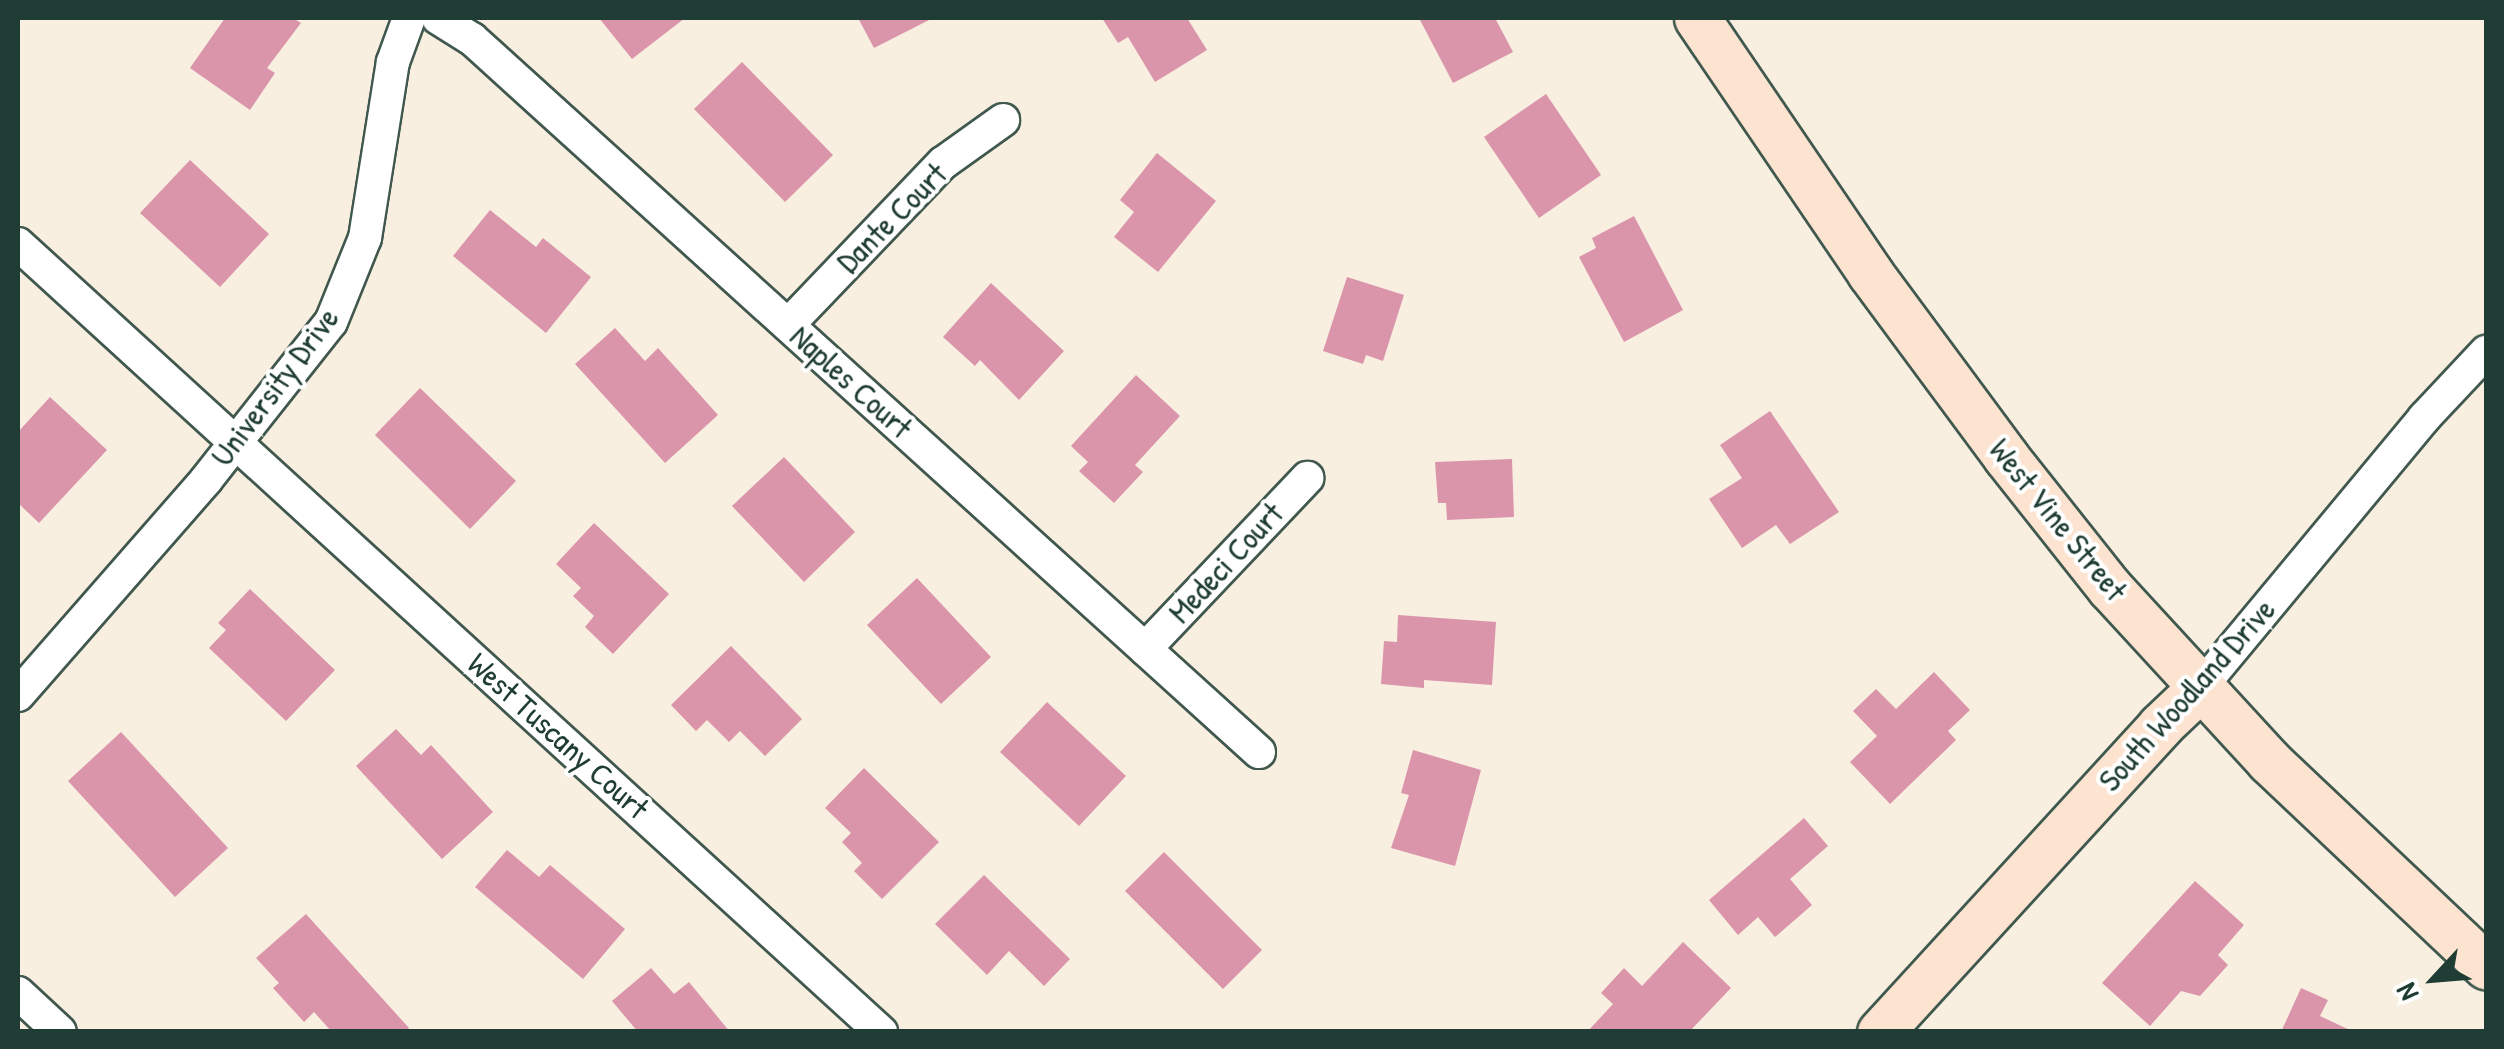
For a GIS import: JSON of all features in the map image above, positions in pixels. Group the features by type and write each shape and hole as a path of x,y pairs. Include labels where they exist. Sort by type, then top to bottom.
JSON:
{"main road":[{"name":"West Vine Street","path":"1697,18 1870,273 2110,588 2270,762 2486,966"},
{"name":"South Woodland Drive","path":"1880,1032 2200,688"}],"street":[{"name":"University Drive","path":"18,695 331,322 365,238 392,62 408,18"},
{"name":"Naples Court","path":"438,18 472,39 1258,752"},
{"name":"Dante Court","path":"788,325 943,163 1004,120"},
{"name":"West Tuscany Court","path":"18,244 880,1032"},
{"name":"South Woodland Drive","path":"2200,688 2424,418 2486,352"},
{"name":"Medeci Court","path":"1145,649 1306,478"},
{"path":"18,993 60,1032"}],"building":[{"path":"225,18 293,18 301,23 267,68 275,73 250,110 190,68"},
{"path":"599,18 685,18 632,59"},
{"path":"858,18 933,18 874,48"},
{"path":"1102,18 1187,18 1207,50 1155,82 1128,37 1118,43"},
{"path":"1419,18 1495,18 1513,52 1453,83"},
{"path":"742,62 833,155 785,202 694,109"},
{"path":"1546,94 1601,175 1539,218 1484,137"},
{"path":"1157,153 1216,201 1158,272 1114,237 1134,212 1120,200"},
{"path":"190,160 269,234 220,287 140,213"},
{"path":"490,210 536,247 543,238 591,277 546,333 453,256"},
{"path":"1634,216 1683,310 1624,342 1579,257 1596,248 1592,238"},
{"path":"1347,277 1404,295 1383,361 1366,355 1363,364 1323,351"},
{"path":"991,283 1064,351 1019,400 980,360 975,366 943,337"},
{"path":"615,328 645,361 658,348 718,415 665,463 575,364"},
{"path":"1136,375 1180,416 1135,465 1143,472 1114,503 1079,471 1088,462 1071,446"},
{"path":"420,388 516,481 470,529 375,435"},
{"path":"50,397 107,450 39,523 18,503 18,432"},
{"path":"1770,411 1839,512 1790,544 1776,525 1742,548 1709,499 1742,478 1720,445"},
{"path":"784,457 855,532 804,582 732,506"},
{"path":"1512,459 1514,517 1447,520 1446,503 1438,503 1435,462"},
{"path":"594,523 669,594 613,654 585,627 594,616 573,596 581,588 556,564"},
{"path":"917,578 991,657 941,704 867,625"},
{"path":"250,589 335,670 286,721 209,648 226,630 218,623"},
{"path":"1398,615 1496,622 1492,685 1424,680 1424,688 1381,684 1384,641 1397,642"},
{"path":"731,646 802,719 765,756 740,731 729,742 707,720 696,731 671,705"},
{"path":"1934,672 1970,710 1948,731 1956,740 1890,804 1850,762 1877,736 1853,711 1876,689 1896,709"},
{"path":"1047,702 1126,776 1079,826 1000,752"},
{"path":"396,729 421,755 431,745 493,812 442,859 356,766"},
{"path":"121,732 228,848 175,897 68,781"},
{"path":"1413,750 1481,770 1455,866 1391,848 1409,795 1401,793"},
{"path":"864,768 939,842 882,899 854,871 862,863 842,842 851,833 825,808"},
{"path":"1804,818 1828,846 1790,879 1812,905 1775,937 1758,917 1738,935 1709,900"},
{"path":"507,850 539,877 550,865 625,929 583,979 475,887"},
{"path":"1164,852 1262,950 1223,989 1125,891"},
{"path":"984,875 1070,959 1044,986 1009,951 987,975 935,924"},
{"path":"2195,881 2244,925 2218,955 2228,965 2200,996 2181,991 2150,1026 2102,983"},
{"path":"306,914 409,1028 405,1032 332,1032 314,1012 304,1022 273,988 279,983 256,958"},
{"path":"1683,942 1731,988 1689,1032 1587,1032 1613,1004 1601,993 1624,968 1642,986"},
{"path":"651,968 674,994 689,982 730,1032 638,1032 612,1001"},
{"path":"2301,988 2328,1000 2320,1016 2354,1032 2281,1032"}]}
